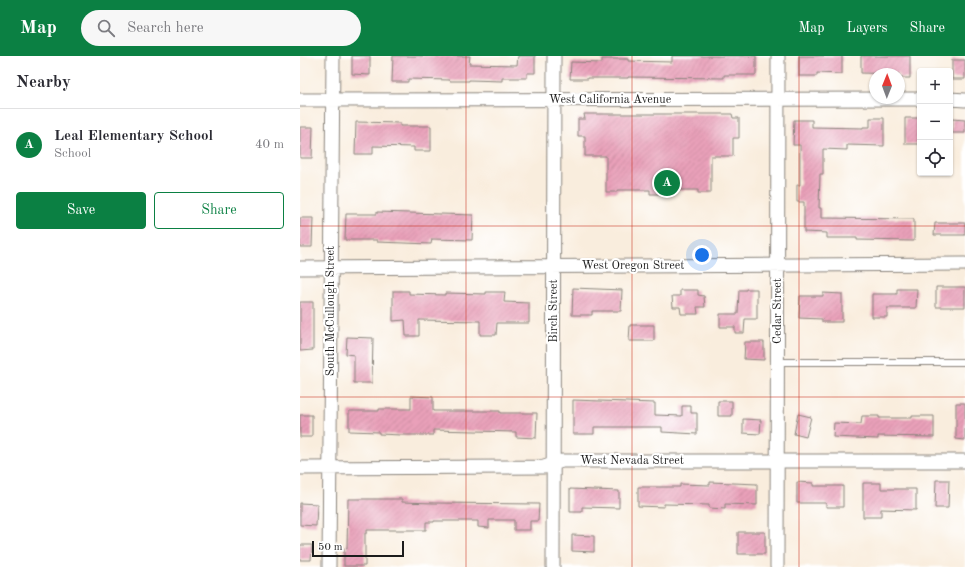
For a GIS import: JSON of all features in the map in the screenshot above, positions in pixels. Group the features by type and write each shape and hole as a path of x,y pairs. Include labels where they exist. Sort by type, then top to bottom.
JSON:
{"street":[{"name":"South McCullough Street","path":"329,567 333,56"},
{"name":"Birch Street","path":"553,567 554,56"},
{"name":"Cedar Street","path":"777,567 778,56"},
{"name":"West California Avenue","path":"300,100 917,99"},
{"path":"953,100 965,100"},
{"name":"West Oregon Street","path":"300,268 965,264"},
{"name":"West Nevada Street","path":"300,468 544,467 562,461 965,461"}],"lane":[{"path":"778,362 965,362"}],"building":[{"path":"352,56 370,56 370,75 352,74"},
{"path":"393,56 470,56 469,64 517,65 518,56 535,56 535,73 527,73 527,78 502,78 502,81 408,79 408,82 392,82"},
{"path":"672,56 756,56 756,75 724,75 724,78 628,77 570,79 571,62 602,63 602,59 628,59 628,61 672,62"},
{"path":"799,56 842,56 842,74 817,73 817,76 799,76"},
{"path":"861,56 910,56 910,78 905,78 905,68 869,68 869,73 861,73"},
{"path":"952,60 965,60 965,79 953,79"},
{"path":"584,114 732,114 733,118 739,118 739,138 733,138 733,156 711,156 711,193 698,193 698,190 666,190 666,194 650,194 650,190 617,190 617,192 606,192 606,156 585,156 585,136 578,136 578,119 585,119"},
{"path":"870,118 884,118 884,146 847,145 847,150 823,149 823,174 820,174 819,208 821,208 821,218 914,219 914,241 827,238 827,233 804,232 804,202 797,202 797,185 800,185 800,145 793,145 794,120 812,120 812,127 863,128 870,127"},
{"path":"905,118 917,118 917,144 905,144"},
{"path":"953,119 965,120 965,133 953,133"},
{"path":"356,122 400,123 400,126 431,126 431,151 414,151 414,147 373,146 373,154 355,154"},
{"path":"300,127 313,127 312,158 300,158"},
{"path":"377,212 473,215 472,240 432,239 431,244 377,242 377,240 345,240 346,214 377,214"},
{"path":"300,218 313,218 312,247 300,247"},
{"path":"935,223 965,223 965,235 934,235"},
{"path":"936,287 965,287 965,307 936,307"},
{"path":"573,288 622,290 621,311 592,311 592,315 572,315"},
{"path":"757,289 757,319 745,319 744,333 735,333 735,327 720,327 720,314 738,314 739,290"},
{"path":"897,289 917,289 916,308 887,308 887,317 872,317 872,294 897,294"},
{"path":"680,290 698,290 698,295 704,296 705,307 697,307 698,314 681,314 680,307 673,307 672,296 680,296"},
{"path":"393,291 409,291 409,294 445,295 445,293 486,294 486,292 505,292 504,302 529,303 529,323 497,323 496,335 480,335 480,321 419,320 419,336 406,336 405,320 393,321"},
{"path":"823,293 842,294 842,322 822,322 822,319 799,318 800,296 823,296"},
{"path":"300,302 313,302 313,350 300,351"},
{"path":"630,325 654,325 654,341 629,341"},
{"path":"347,337 373,338 372,383 354,383 354,355 346,354"},
{"path":"745,342 764,342 764,360 744,359"},
{"path":"411,396 433,397 433,411 500,411 500,413 537,413 536,438 516,437 516,432 433,430 433,435 401,435 379,434 379,432 349,431 349,411 411,409"},
{"path":"573,400 655,403 655,415 682,416 682,406 691,406 691,413 697,413 697,434 662,432 662,427 594,427 594,434 573,434"},
{"path":"718,401 732,401 732,416 718,416"},
{"path":"956,403 965,403 965,440 956,439"},
{"path":"798,414 811,417 806,437 794,434"},
{"path":"300,415 312,415 312,437 300,437"},
{"path":"862,416 879,416 879,418 912,418 912,416 934,416 934,437 878,436 878,439 833,437 834,423 861,424"},
{"path":"743,419 761,420 760,434 743,433"},
{"path":"936,480 949,480 948,508 935,508"},
{"path":"710,482 757,484 757,505 725,504 725,509 709,508 709,505 664,504 664,507 638,506 638,487 680,487 680,484 710,485"},
{"path":"797,482 813,483 813,486 843,486 843,507 826,507 826,503 797,503"},
{"path":"863,483 881,483 881,489 916,489 916,510 881,509 881,517 863,517"},
{"path":"570,489 619,491 619,508 582,507 582,512 570,512"},
{"path":"348,499 402,499 402,502 434,503 539,504 538,521 530,521 530,530 514,530 514,520 489,520 489,528 478,527 478,521 434,521 426,522 426,530 367,530 367,533 365,533 365,566 344,566 344,548 347,549"},
{"path":"300,503 317,504 316,526 300,525"},
{"path":"738,532 765,532 765,554 738,554"},
{"path":"572,535 594,536 594,552 572,551"},
{"path":"300,545 312,545 311,560 300,560"}],"place":[{"name":"Leal Elementary School","path":"667,183"}]}
